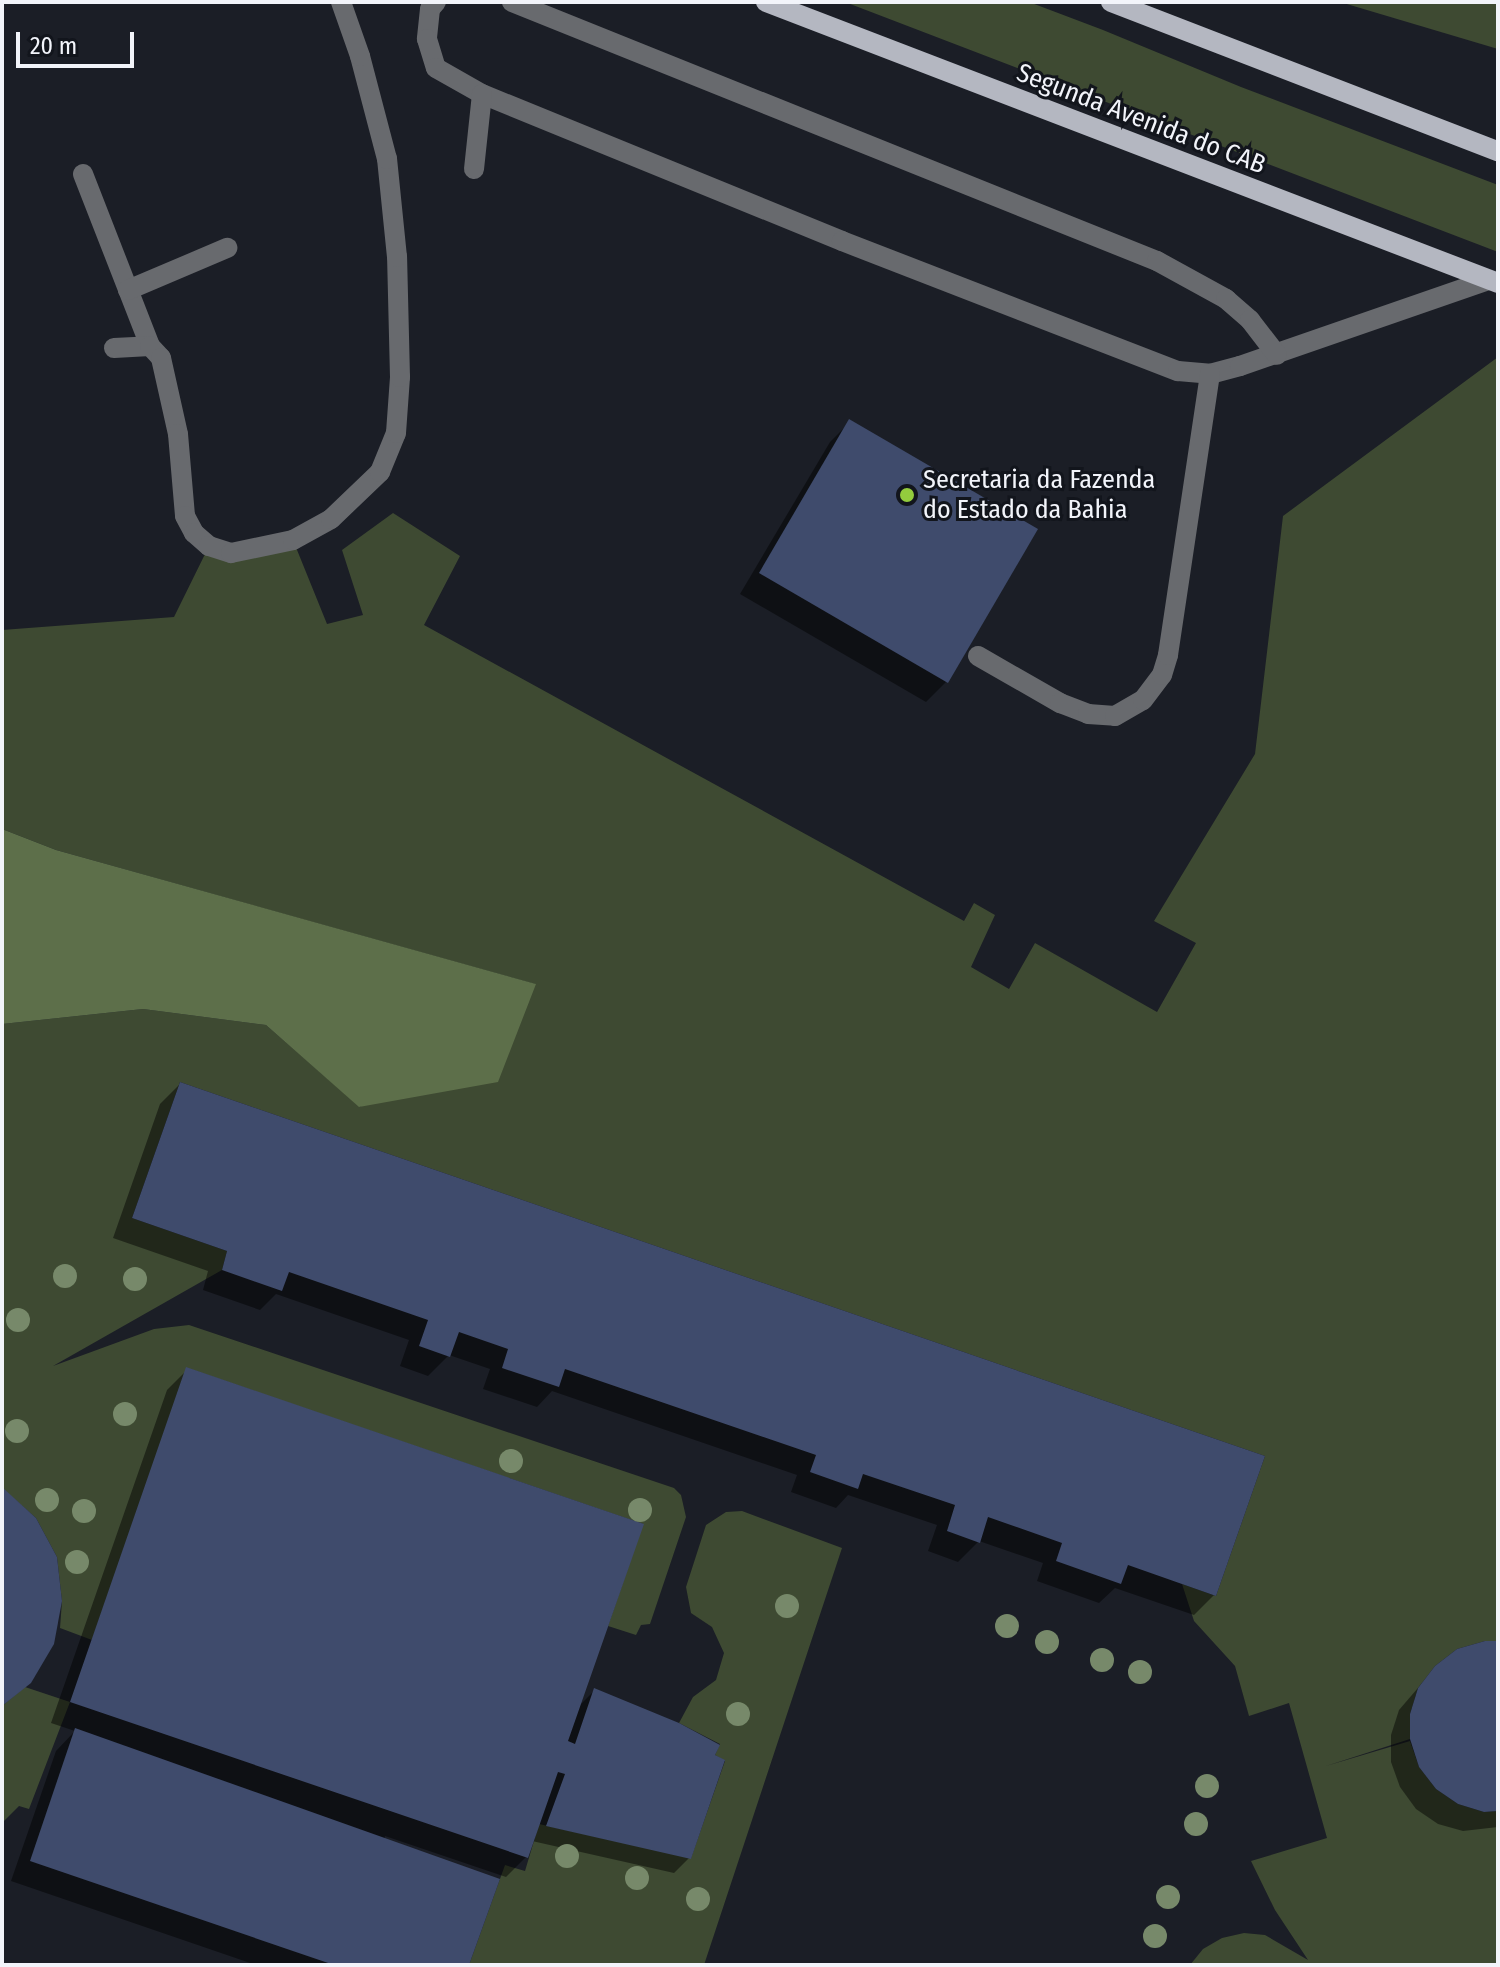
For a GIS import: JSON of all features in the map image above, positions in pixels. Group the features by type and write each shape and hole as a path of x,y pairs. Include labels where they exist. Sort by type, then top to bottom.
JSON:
{"main road":[{"name":"Segunda Avenida do CAB","path":"766,2 1493,282"},
{"path":"1111,2 1498,151"}],"lane":[{"path":"83,174 150,346 161,358 178,434 185,516 194,533 209,546 231,553 293,540 331,519 380,472 396,433 400,377 397,257 387,159 360,56 341,2"},
{"path":"436,2 430,9 427,39 436,68 482,94 842,241 1178,371 1210,374 1277,355 1493,282"},
{"path":"512,2 1157,261 1226,299 1250,320 1277,355"},
{"path":"474,169 482,94"},
{"path":"128,290 227,248"},
{"path":"114,348 150,346"},
{"path":"978,656 1060,703 1088,714 1115,716 1143,700 1162,675 1168,655 1210,374"}],"shaded area":[{"path":"845,2 1029,2 1103,30 1241,87 1498,185 1498,252"},
{"path":"1340,2 1498,2 1498,49"},
{"path":"1498,357 1498,1641 1485,1641 1457,1649 1435,1666 1418,1688 1410,1714 1410,1739 1326,1766 1410,1741 1419,1767 1436,1789 1458,1804 1484,1812 1498,1811 1498,1965 1190,1965 1203,1949 1222,1938 1244,1933 1265,1935 1308,1960 1275,1910 1251,1861 1327,1838 1289,1703 1249,1716 1235,1666 1194,1621 1182,1584 1216,1596 1265,1456 180,1082 132,1218 227,1251 222,1270 53,1366 154,1329 189,1325 674,1488 681,1495 686,1517 650,1624 641,1625 636,1635 608,1626 643,1524 187,1368 92,1640 60,1628 62,1601 57,1557 36,1518 2,1488 2,1024 143,1009 266,1025 360,1107 535,984 56,850 2,829 2,630 174,617 209,546 293,540 327,624 363,615 342,550 393,513 460,556 424,625 964,921 974,903 995,915 971,967 1009,989 1035,943 1157,1012 1196,943 1154,921 1255,754 1283,516"},
{"path":"2,829 56,850 536,984 498,1082 359,1107 266,1025 143,1009 2,1024"},
{"path":"742,1511 842,1548 704,1965 469,1965 505,1865 525,1871 539,1824 691,1858 725,1761 715,1755 720,1744 679,1723 693,1697 716,1680 724,1653 712,1627 691,1613 686,1587 706,1525 726,1512"},
{"path":"25,1687 70,1702 29,1809 19,1806 2,1823 2,1706"}],"building":[{"path":"849,419 1038,529 948,683 759,573"},
{"path":"180,1082 1265,1456 1216,1596 1128,1565 1121,1584 1056,1561 1062,1543 988,1517 980,1543 947,1531 955,1505 863,1474 858,1489 810,1472 816,1455 565,1369 559,1387 502,1368 508,1349 459,1332 450,1357 419,1346 428,1320 289,1272 282,1291 222,1270 227,1251 132,1218"},
{"path":"186,1367 644,1524 568,1741 575,1744 594,1688 679,1723 720,1745 715,1755 725,1760 691,1859 546,1826 565,1774 558,1772 528,1858 70,1702"},
{"path":"2,1487 36,1518 57,1557 62,1601 54,1644 31,1683 2,1706"},
{"path":"1485,1641 1498,1641 1498,1811 1484,1812 1458,1804 1436,1789 1419,1767 1410,1739 1410,1714 1418,1688 1435,1666 1457,1649"},
{"path":"75,1728 500,1879 469,1965 334,1965 30,1861"}],"place":[{"name":"Secretaria da Fazenda do Estado da Bahia","path":"907,495"}]}
